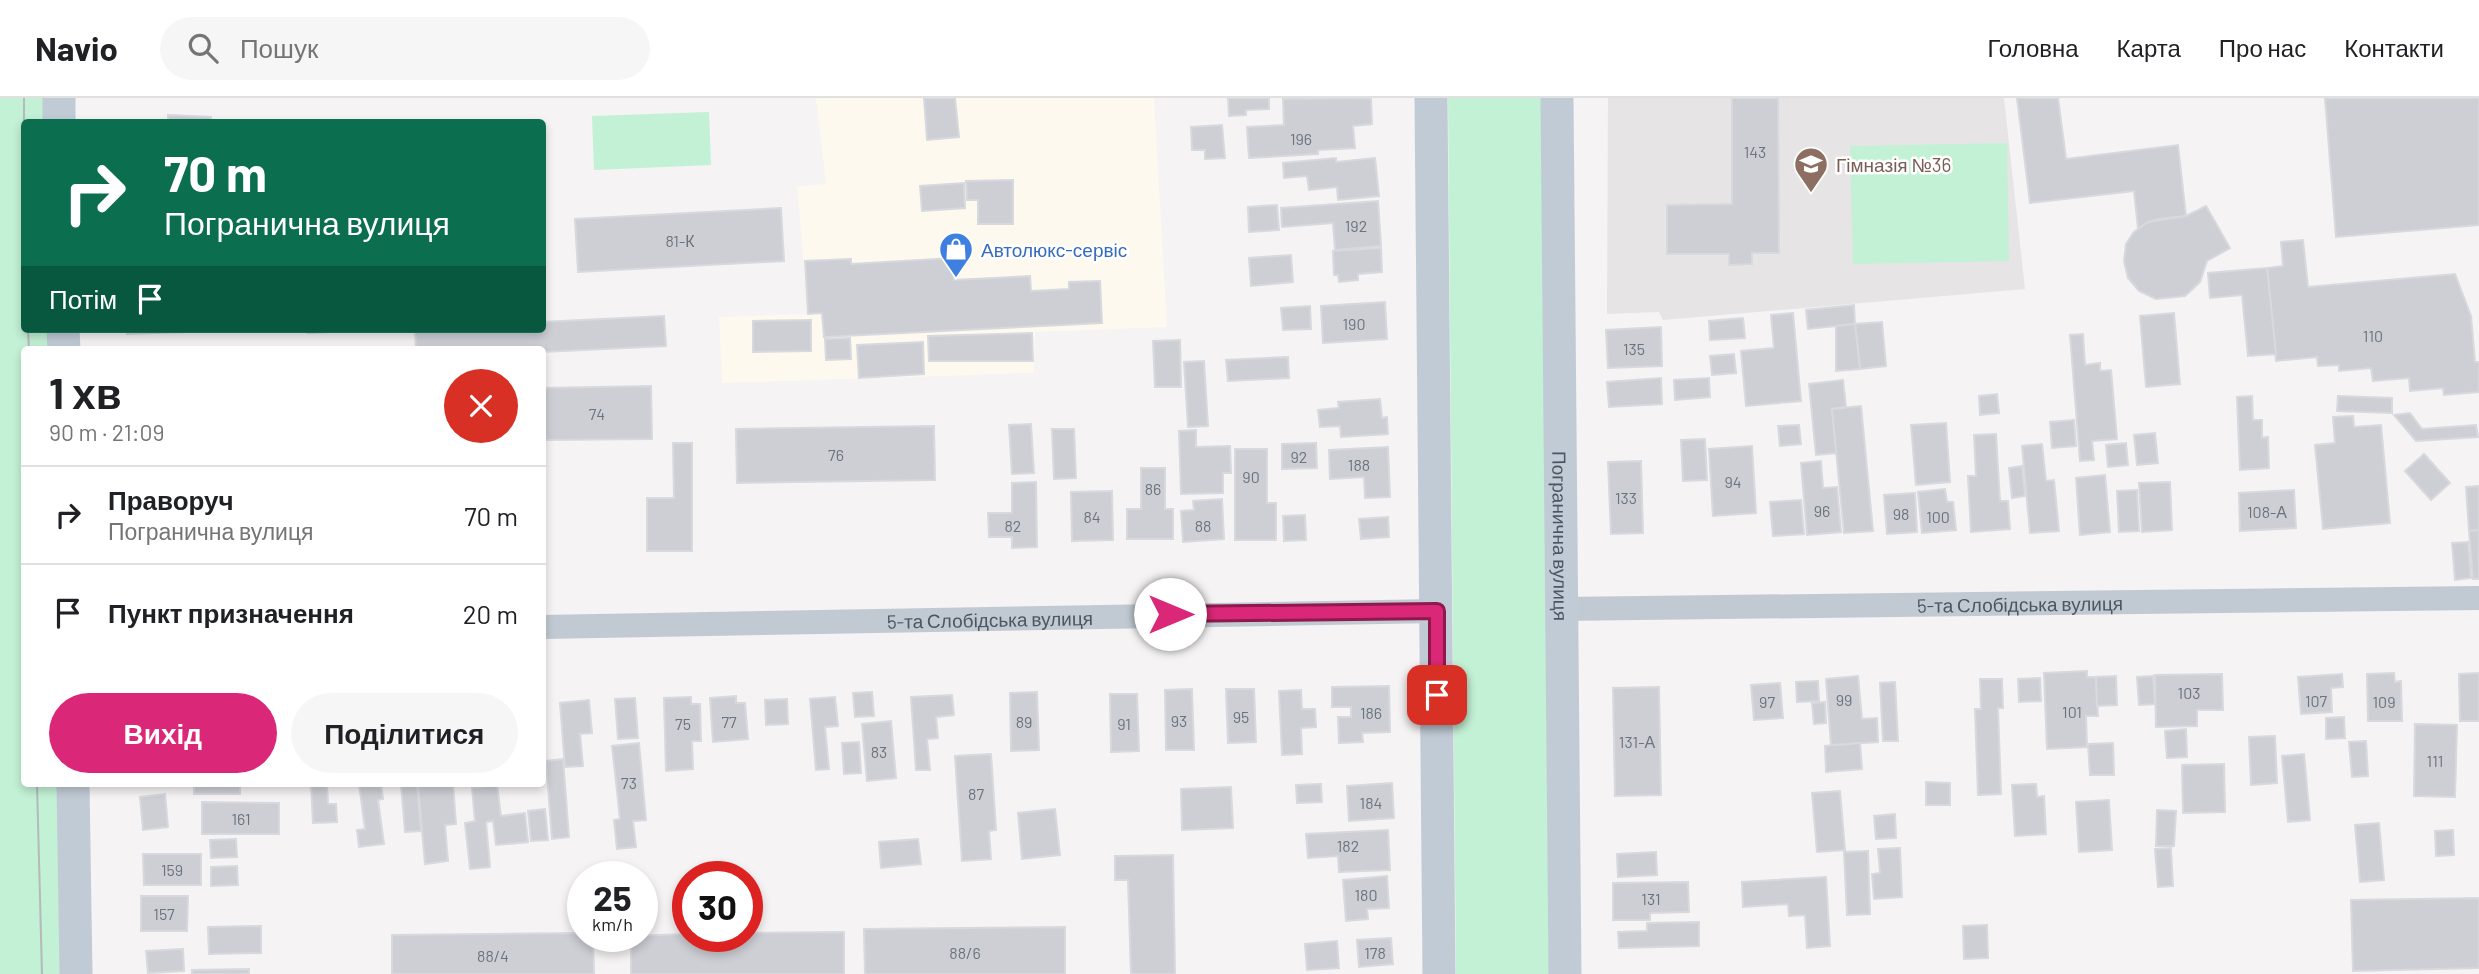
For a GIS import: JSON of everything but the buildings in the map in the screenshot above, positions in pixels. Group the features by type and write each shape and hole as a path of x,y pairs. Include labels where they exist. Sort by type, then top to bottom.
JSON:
{"main road":[{"path":"58,98 59,119"},
{"path":"1431,98 1439,974"},
{"name":"Погранична вулиця","path":"1557,98 1565,974"},
{"path":"72,787 76,974"}],"street":[{"name":"5-та Слобідська вулиця","path":"1560,609 2479,598"},
{"name":"5-та Слобідська вулиця","path":"546,627 1437,611"}],"shaded area":[{"path":"816,98 1154,98 1167,327 1035,332 1034,373 722,383 719,317 808,314 797,186 826,184"},
{"name":"Гімназія №36","path":"1608,98 2004,98 2025,289 1663,320 1659,312 1607,314"}],"green space":[{"path":"0,98 47,98 48,119 21,119 21,333 51,333 52,346 21,346 21,787 59,787 63,974 0,974"},
{"path":"1448,98 1542,98 1549,974 1456,974"},
{"path":"709,112 711,165 594,170 592,116"},
{"path":"2007,143 2009,261 1853,264 1850,146"}],"tram line":[{"path":"24,98 24,119"},
{"path":"28,333 29,346"},
{"path":"37,787 42,974"}],"place":[{"name":"Гімназія №36","path":"1811,194"},
{"name":"Автолюкс-сервіс","path":"956,279"}],"route":[{"path":"1170,614 1437,611 1437,695"}]}
